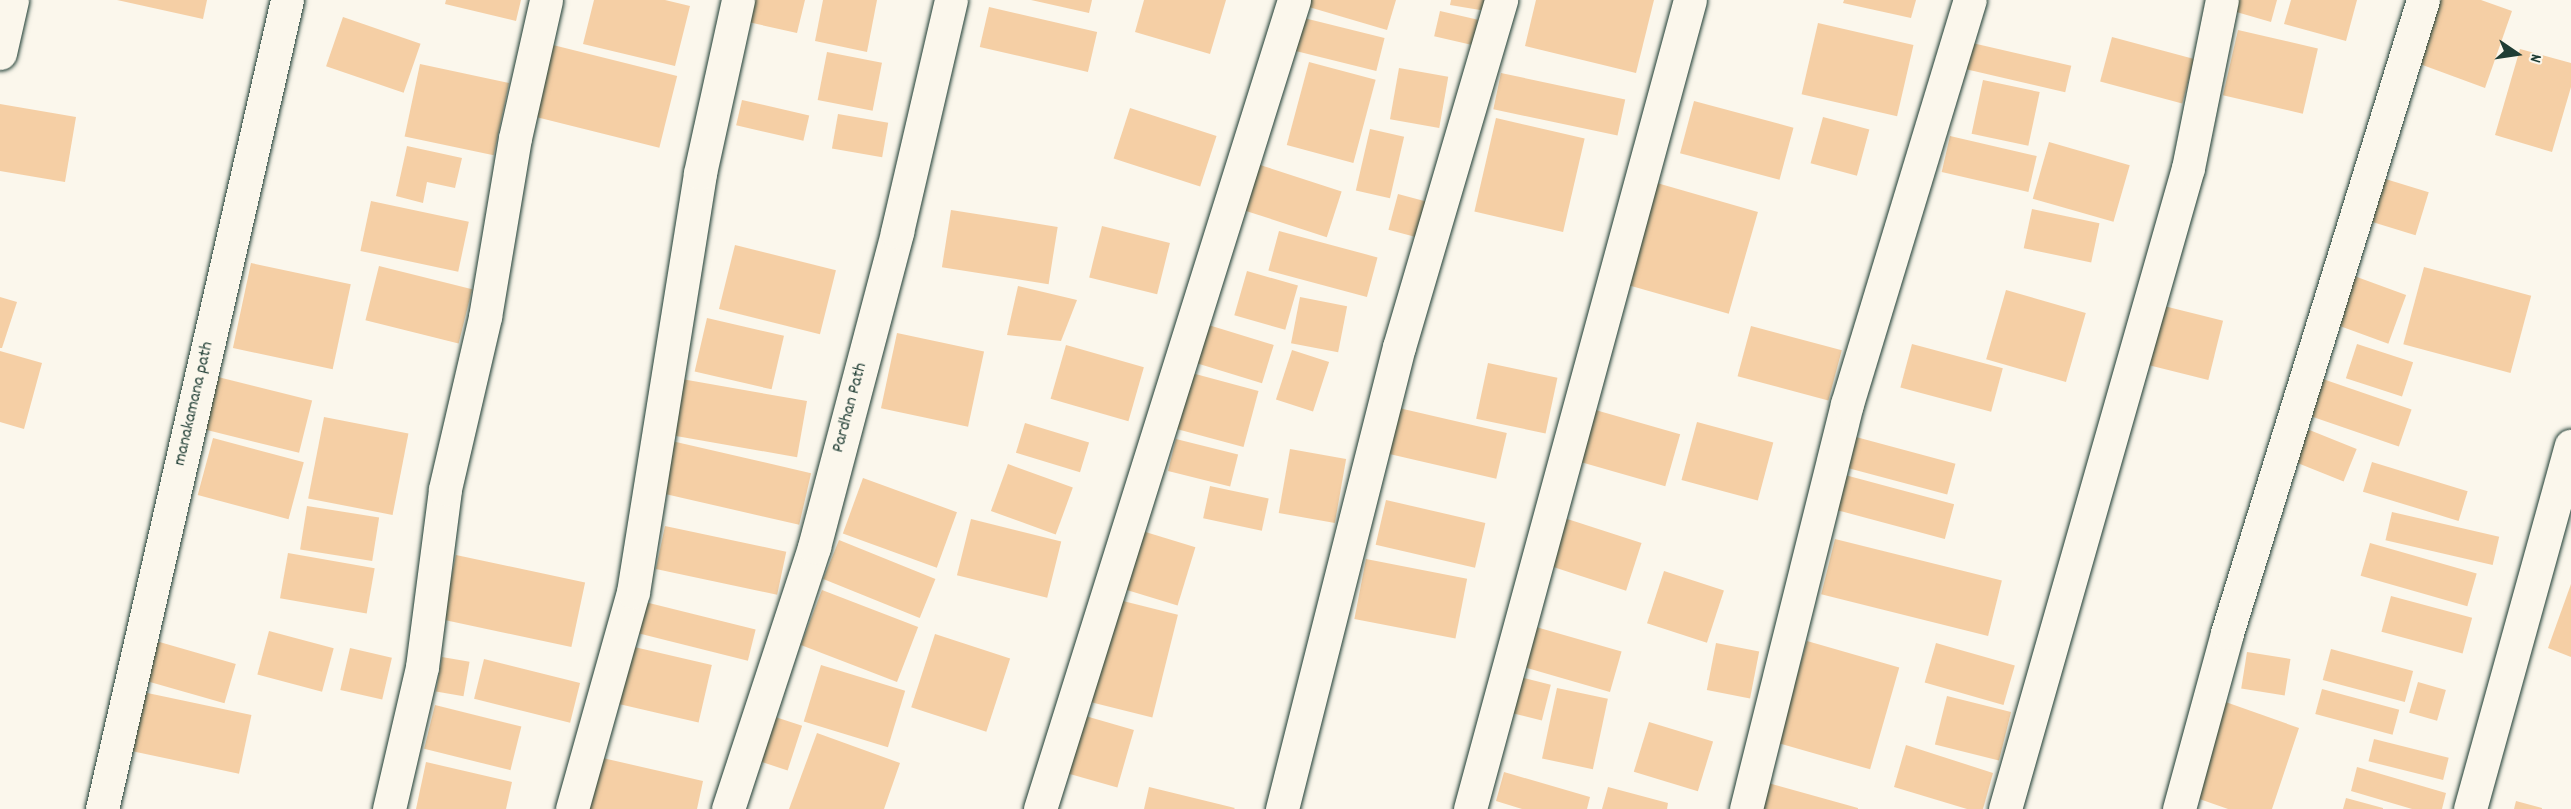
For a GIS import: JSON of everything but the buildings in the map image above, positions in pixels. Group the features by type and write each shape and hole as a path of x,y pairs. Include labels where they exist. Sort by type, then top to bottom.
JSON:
{"street":[{"path":"0,53 12,0"},
{"name":"manakamana path","path":"102,809 288,0"},
{"path":"388,809 422,667 446,489 485,317 515,138 546,0"},
{"path":"572,809 633,592 700,173 738,0"},
{"name":"Pardhan Path","path":"728,809 814,547 897,232 951,0"},
{"path":"1040,809 1294,0"},
{"path":"1282,809 1399,347 1501,0"},
{"path":"1470,809 1690,0"},
{"path":"1746,809 1847,404 1970,0"},
{"path":"2005,809 2188,168 2222,0"},
{"path":"2179,809 2227,633 2423,0"},
{"path":"2470,809 2571,446"}]}
